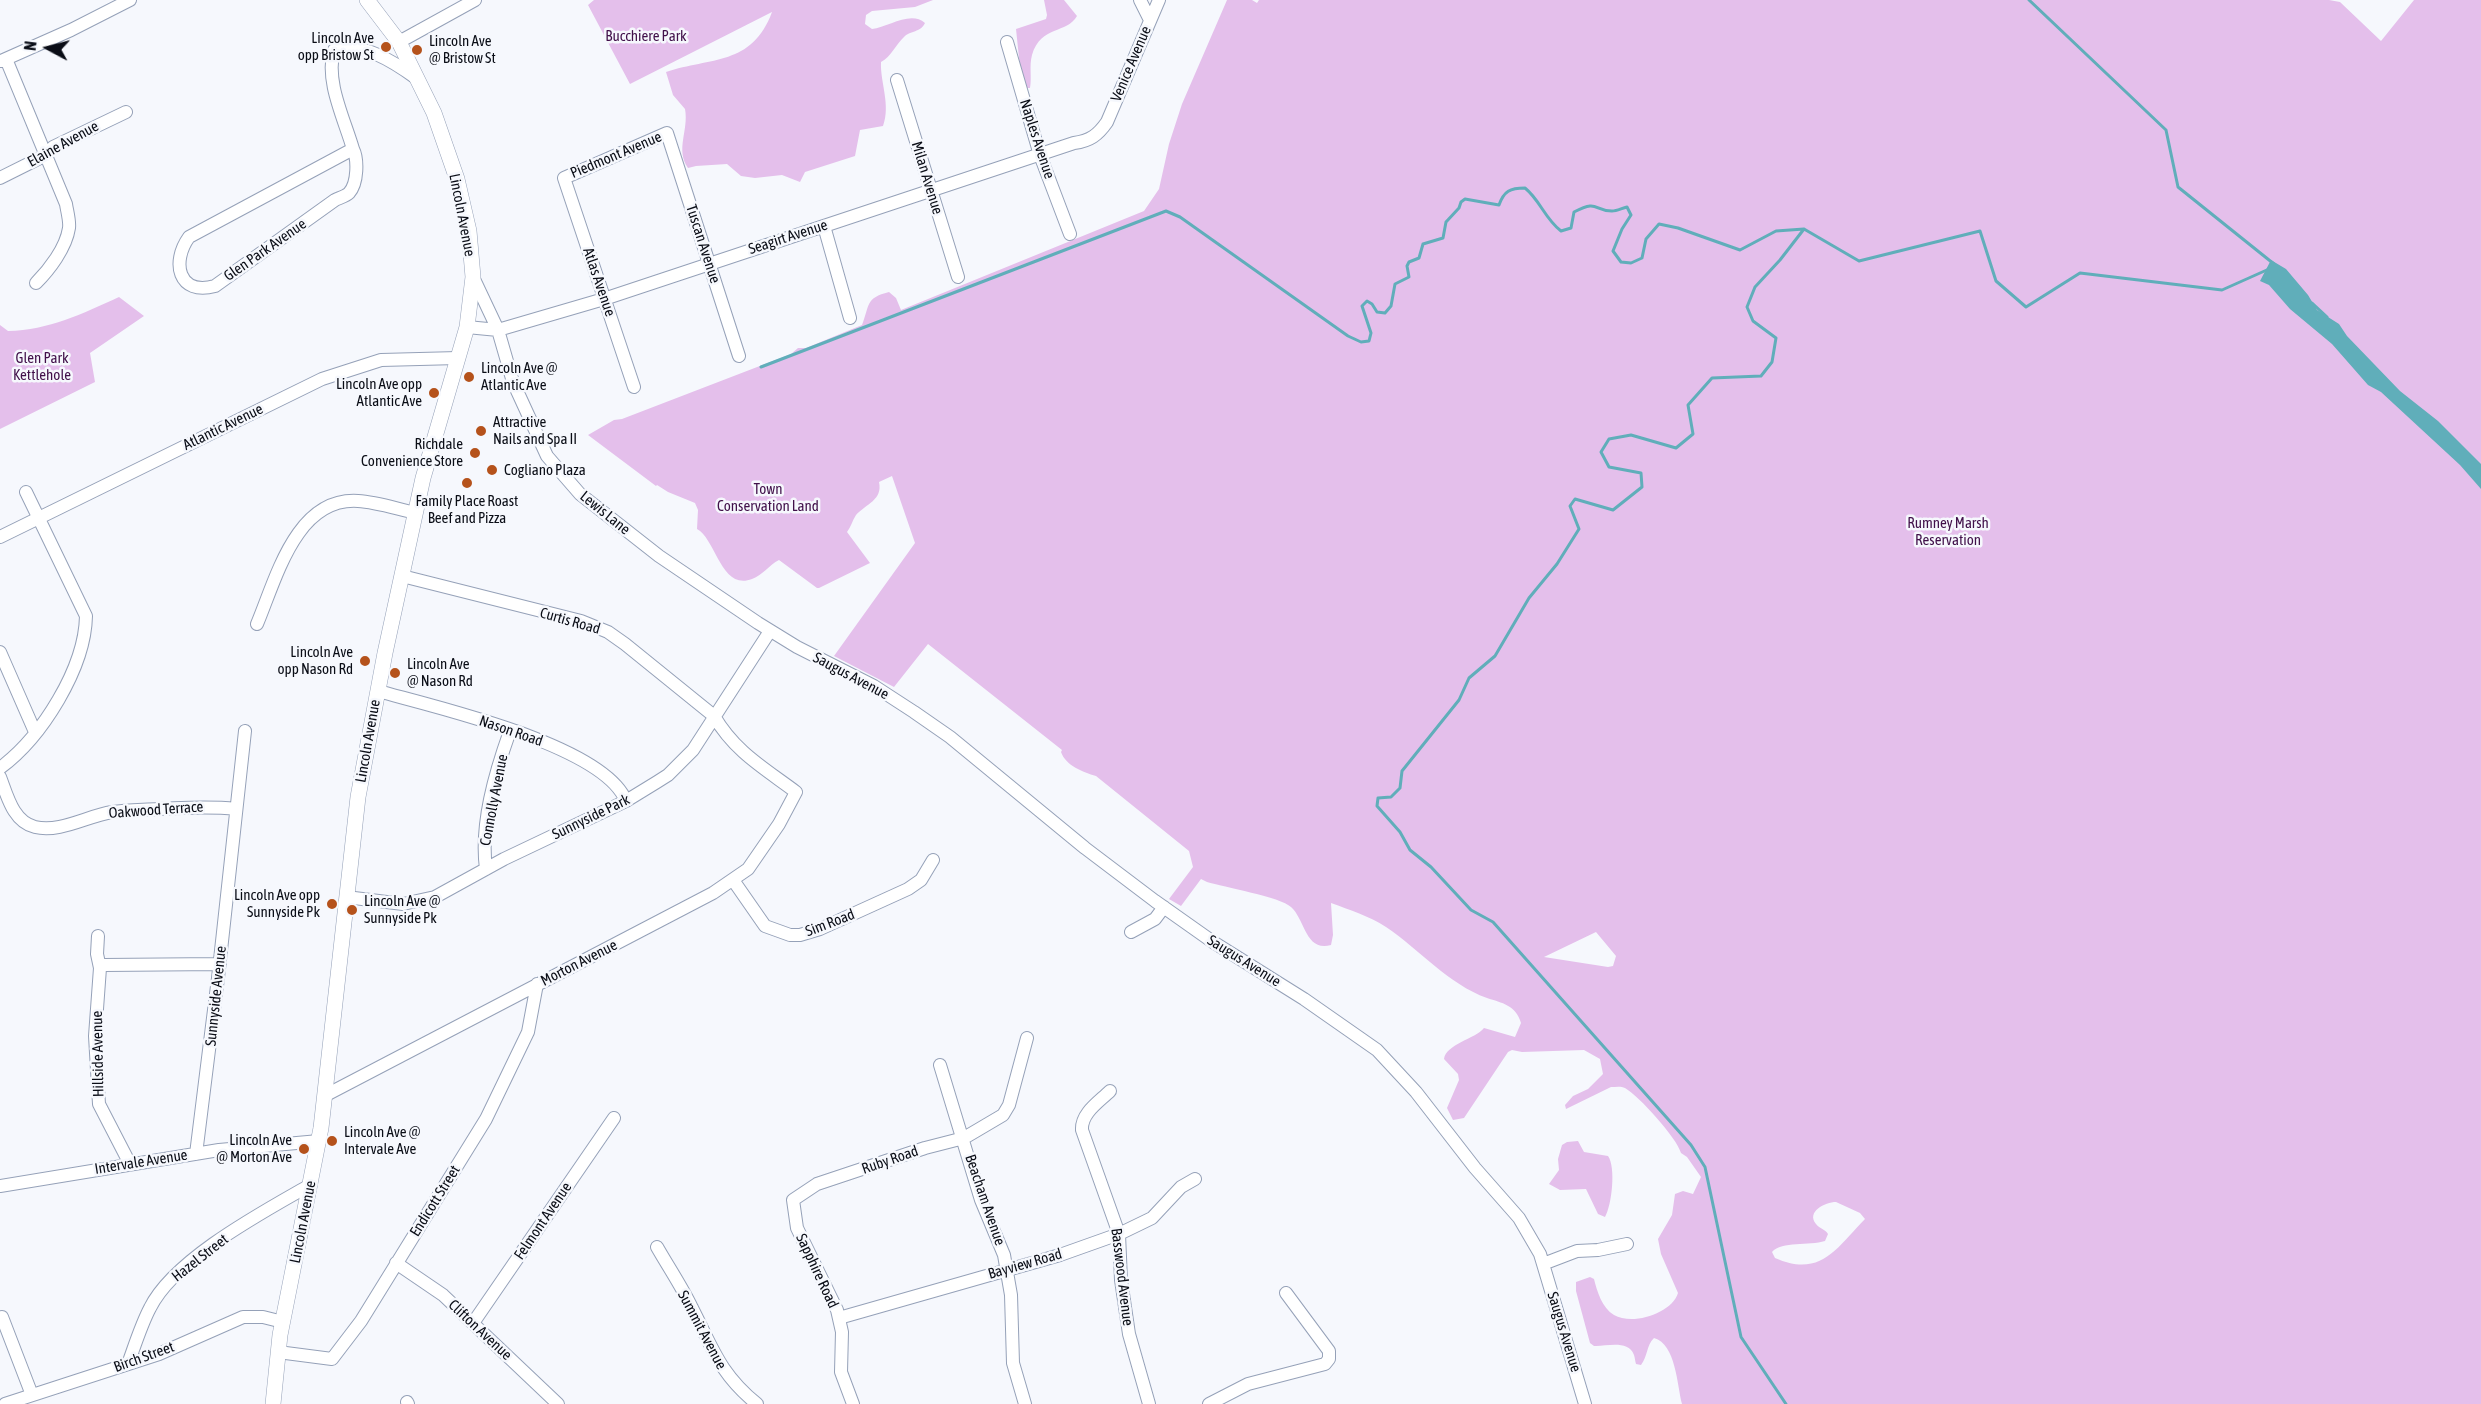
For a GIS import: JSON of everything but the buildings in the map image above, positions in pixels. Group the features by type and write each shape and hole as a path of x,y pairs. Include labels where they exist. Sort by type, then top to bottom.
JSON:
{"main road":[{"name":"Lincoln Avenue","path":"273,1404 283,1322 326,1095 358,797 416,513 440,417 467,327 473,277 469,231 457,179 434,113 399,42 367,0"}],"street":[{"path":"36,283 46,273 66,239 69,227 66,204 3,60 71,30 130,0"},
{"path":"399,42 475,0"},
{"path":"1140,0 1150,20"},
{"name":"Venice Avenue","path":"1103,128 1159,0"},
{"name":"Naples Avenue","path":"1007,42 1040,155 1070,234"},
{"name":"Glen Park Avenue","path":"352,148 189,237 181,249 179,263 183,279 189,286 204,289 215,286 325,207 348,194 354,182 356,154 352,148 333,81 331,61 334,50 344,47 363,50 400,67 419,80"},
{"name":"Milan Avenue","path":"897,80 958,277"},
{"name":"Elaine Avenue","path":"0,178 46,155 52,147 126,112"},
{"name":"Seagirt Avenue","path":"467,327 498,330 604,299 1074,143 1088,142 1103,128"},
{"name":"Piedmont Avenue","path":"564,178 667,133"},
{"name":"Tuscan Avenue","path":"667,133 739,356"},
{"name":"Atlas Avenue","path":"564,178 634,387"},
{"path":"824,226 850,318"},
{"name":"Lewis Lane","path":"473,277 498,330 513,381 547,456 580,494 659,556 770,631"},
{"name":"Atlantic Avenue","path":"0,537 322,379 381,360 458,358"},
{"path":"0,768 15,757 58,701 74,668 86,629 86,616 26,492"},
{"path":"257,624 294,538 311,517 342,502 357,501 416,513"},
{"name":"Curtis Road","path":"402,576 581,621 608,632 714,716 725,735 743,754 796,792"},
{"name":"Sunnyside Park","path":"346,897 403,904 435,897 486,869 626,801 668,775 693,750 770,631"},
{"name":"Saugus Avenue","path":"770,631 874,686 914,711 950,737 1085,848 1164,907 1377,1050 1416,1092 1475,1168 1519,1218 1540,1254 1585,1404"},
{"path":"0,652 35,732"},
{"name":"Nason Road","path":"378,691 566,750 606,775 622,790 626,801"},
{"name":"Sunnyside Avenue","path":"196,1154 220,964 245,731"},
{"name":"Connolly Avenue","path":"486,869 483,848 489,808 510,731"},
{"name":"Oakwood Terrace","path":"0,777 11,808 34,827 51,828 74,824 89,817 132,809 205,806 236,809"},
{"name":"Morton Avenue","path":"326,1095 713,894 748,870 779,824 796,792"},
{"name":"Sim Road","path":"733,880 765,926 782,934 800,935 819,929 908,889 921,880 933,860"},
{"path":"1131,932 1155,920 1164,907"},
{"name":"Hillside Avenue","path":"98,936 97,954 100,968 95,1036 99,1104 130,1164"},
{"path":"100,968 104,965 220,964"},
{"name":"Endicott Street","path":"278,1352 332,1359 361,1322 486,1119 528,1032 537,984"},
{"name":"Ruby Road","path":"817,1184 925,1148 964,1138 1002,1114 1009,1105 1027,1038"},
{"name":"Beacham Avenue","path":"940,1065 981,1200 1004,1255 1011,1295 1013,1363 1025,1404"},
{"name":"Basswood Avenue","path":"1110,1091 1086,1115 1082,1123 1082,1130 1119,1234 1129,1334 1149,1404"},
{"name":"Felmont Avenue","path":"473,1323 614,1118"},
{"name":"Intervale Avenue","path":"0,1186 196,1154 319,1141"},
{"name":"Bayview Road","path":"839,1318 1060,1255 1119,1234 1152,1218 1181,1187 1196,1179"},
{"name":"Sapphire Road","path":"817,1184 793,1200 796,1219 801,1237 837,1310 842,1332 841,1372 853,1404"},
{"name":"Hazel Street","path":"128,1364 150,1306 176,1273 269,1208 310,1185"},
{"path":"1543,1264 1577,1251 1598,1250 1627,1244"},
{"name":"Summit Avenue","path":"657,1247 727,1376 757,1404"},
{"name":"Clifton Avenue","path":"396,1263 443,1295 558,1404"},
{"path":"1209,1404 1248,1384 1325,1364 1329,1359 1329,1351 1286,1293"},
{"path":"2,1317 32,1395"},
{"name":"Birch Street","path":"5,1404 159,1354 243,1317 263,1317 283,1322"}],"green space":[{"name":"Bucchiere Park","path":"594,0 933,0 915,7 872,11 866,15 865,24 872,29 913,18 925,23 921,28 904,37 881,62 886,102 883,126 860,130 855,156 805,172 800,182 782,175 755,178 741,176 727,164 688,168 684,161 682,147 685,109 673,95 666,72 714,61 742,51 764,29 772,12 630,84 588,5"},
{"path":"1044,0 1064,0 1077,16 1073,22 1048,34 1036,45 1031,59 1030,88 1026,88 1021,77 1016,29 1046,19"},
{"name":"Rumney Marsh Reservation","path":"1227,0 1252,0 1257,3 1259,0 2329,0 2340,2 2381,41 2414,0 2481,0 2481,1404 1682,1404 1677,1376 1667,1348 1654,1338 1641,1365 1636,1364 1634,1355 1627,1347 1622,1345 1594,1346 1590,1343 1576,1291 1576,1282 1590,1277 1594,1279 1603,1304 1614,1315 1622,1318 1651,1316 1668,1306 1678,1293 1661,1254 1658,1239 1672,1215 1675,1194 1683,1191 1693,1194 1701,1177 1657,1118 1625,1088 1611,1087 1566,1109 1565,1105 1573,1096 1588,1089 1603,1074 1600,1059 1584,1050 1522,1052 1512,1050 1508,1052 1464,1118 1453,1120 1447,1108 1459,1080 1458,1074 1444,1059 1446,1054 1450,1049 1484,1028 1515,1037 1521,1023 1512,1008 1459,984 1380,923 1331,903 1333,935 1331,945 1322,946 1311,939 1291,907 1264,896 1201,879 1181,906 1169,899 1193,867 1189,851 1096,776 1071,765 1063,757 1062,750 928,644 894,687 834,656 915,543 892,476 879,482 880,488 876,497 856,515 847,532 870,563 819,588 779,560 756,577 742,581 733,578 726,571 704,535 697,529 698,510 695,503 656,486 588,435 614,420 622,419 791,354 798,348 806,348 862,325 870,303 881,294 889,292 896,298 901,310 1144,211 1159,189 1169,144 1182,104","holes":["1596,932 1616,956 1613,966 1544,957","1836,1202 1860,1213 1865,1219 1836,1250 1816,1262 1804,1265 1775,1258 1772,1252 1782,1246 1825,1241 1828,1234 1816,1224 1813,1216 1818,1208"]},
{"name":"Glen Park Kettlehole","path":"119,297 144,316 90,353 95,382 0,429 0,325 8,331 37,328 78,315"},
{"path":"1578,1141 1584,1152 1608,1156 1610,1161 1612,1186 1610,1204 1605,1217 1598,1214 1586,1189 1560,1190 1549,1184 1559,1170 1558,1159 1562,1145"}],"water":[{"path":"2271,260 2286,269 2308,295 2317,310 2339,324 2347,336 2400,391 2438,421 2481,464 2481,489 2460,465 2381,392 2368,385 2332,344 2290,309 2269,285 2260,281"}],"waterway":[{"path":"2029,0 2166,130 2178,187 2274,264"},
{"path":"761,367 1166,211 1180,217 1348,336 1361,342 1369,341 1371,333 1362,306 1367,301 1377,312 1385,313 1391,306 1395,284 1409,277 1407,266 1409,262 1419,258 1423,244 1443,238 1446,222 1465,199 1499,205 1508,191 1525,188 1561,231 1571,228 1574,212 1582,208 1592,206 1606,211 1616,211 1627,207 1631,215 1613,251 1621,262 1631,263 1642,258 1646,239 1659,224 1678,228 1740,250 1776,231 1804,229"},
{"path":"1786,1404 1741,1337 1705,1167 1691,1145 1493,922 1471,910 1431,867 1410,850 1400,832 1377,806 1378,798 1391,797 1400,788 1402,771 1459,700 1469,678 1495,656 1529,598 1557,564 1579,529 1570,506 1575,499 1613,510 1642,487 1641,473 1609,467 1601,452 1609,439 1631,435 1676,448 1693,434 1688,405 1712,378 1761,376 1772,362 1776,338 1753,321 1747,307 1755,287 1804,229 1859,261 1980,231 1996,281 2026,307 2080,273 2222,290 2269,269"},
{"path":"2312,303 2327,317"}],"place":[{"name":"Lincoln Ave opp Bristow St","path":"386,47"},
{"name":"Lincoln Ave @ Bristow St","path":"417,50"},
{"name":"Lincoln Ave @ Atlantic Ave","path":"469,377"},
{"name":"Lincoln Ave opp Atlantic Ave","path":"434,393"},
{"name":"Attractive Nails and Spa II","path":"481,431"},
{"name":"Richdale Convenience Store","path":"475,453"},
{"name":"Cogliano Plaza","path":"492,470"},
{"name":"Family Place Roast Beef and Pizza","path":"467,483"},
{"name":"Lincoln Ave opp Nason Rd","path":"365,661"},
{"name":"Lincoln Ave @ Nason Rd","path":"395,673"},
{"name":"Lincoln Ave opp Sunnyside Pk","path":"332,904"},
{"name":"Lincoln Ave @ Sunnyside Pk","path":"352,910"},
{"name":"Lincoln Ave @ Intervale Ave","path":"332,1141"},
{"name":"Lincoln Ave @ Morton Ave","path":"304,1149"}],"park label":[{"name":"Town Conservation Land","path":"768,498"}]}
